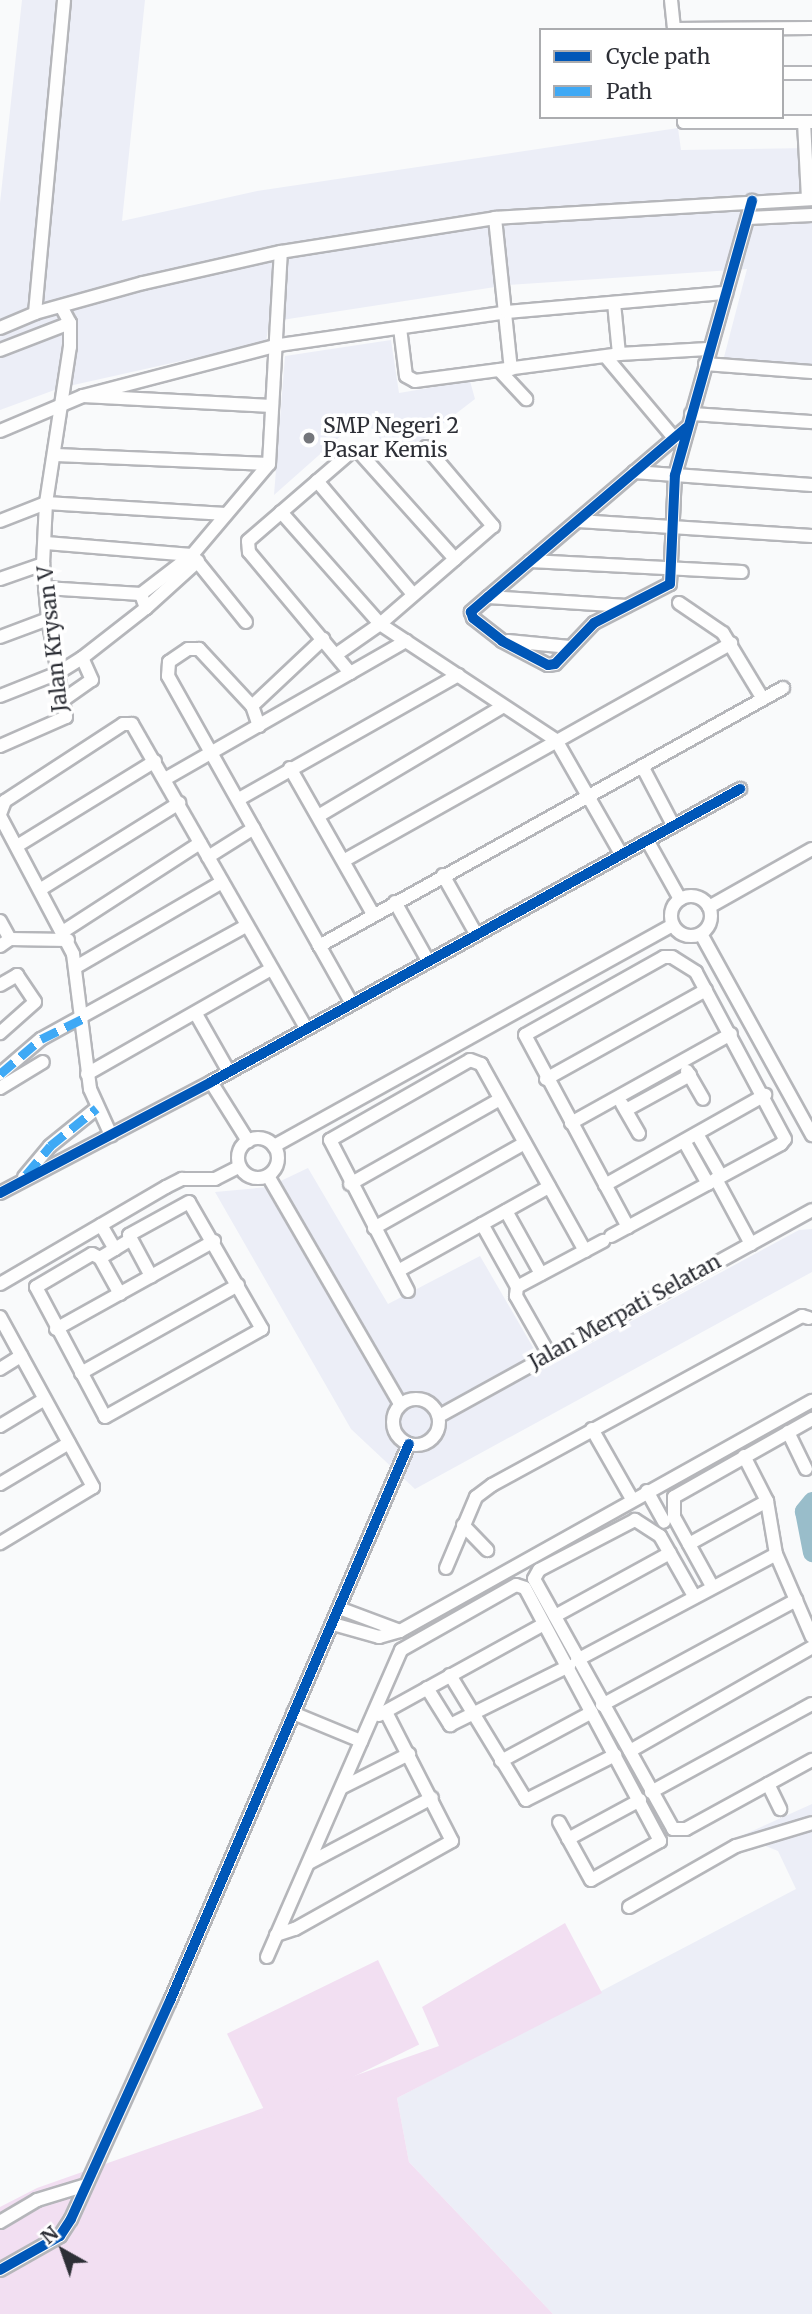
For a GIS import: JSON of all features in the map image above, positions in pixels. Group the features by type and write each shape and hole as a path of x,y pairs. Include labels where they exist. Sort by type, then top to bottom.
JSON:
{"street":[{"path":"35,313 64,0"},
{"path":"671,0 674,28"},
{"path":"784,28 812,28"},
{"path":"784,73 812,73"},
{"path":"0,328 35,313 62,308 143,283 281,252 495,218 810,199 808,122 684,122 684,119"},
{"path":"686,428 488,597 471,615 502,640 548,665 561,660 594,623 670,584 675,475 708,349 752,201"},
{"path":"748,218 812,215"},
{"path":"495,218 507,313 505,369 526,399"},
{"path":"0,696 58,673 82,658 146,608 195,558 226,514 269,464 279,345 281,252"},
{"path":"0,431 83,396 279,345 507,313 726,293"},
{"path":"614,303 613,356 674,438"},
{"path":"0,350 70,323 62,308"},
{"name":"Jalan Krysan V","path":"0,746 62,723 66,717 48,619 43,564 46,503 63,406 70,323"},
{"path":"400,328 409,379 613,356 708,349"},
{"path":"705,364 812,372"},
{"path":"83,396 272,405"},
{"path":"691,414 812,422"},
{"path":"337,654 380,624 493,526 426,447"},
{"path":"350,673 248,548 251,536 351,452 366,456 454,559"},
{"path":"56,455 269,464"},
{"path":"634,472 812,485"},
{"path":"317,481 413,594"},
{"path":"0,521 46,503 226,514"},
{"path":"281,512 380,624 555,740 590,796 620,852"},
{"path":"578,521 812,536"},
{"path":"46,543 195,558 246,622"},
{"path":"45,588 141,594 195,558"},
{"path":"530,561 742,572"},
{"path":"0,579 43,564"},
{"path":"141,594 146,608"},
{"path":"488,597 627,606"},
{"path":"680,603 718,627 731,643 763,699"},
{"path":"0,637 48,619"},
{"path":"252,706 323,639"},
{"path":"502,640 570,647"},
{"path":"166,779 406,641"},
{"path":"345,860 731,643"},
{"path":"259,726 252,706 198,649 188,649 169,662 167,676 213,751 351,1002"},
{"path":"63,699 92,680 82,658"},
{"path":"239,799 458,675"},
{"path":"319,946 783,688"},
{"path":"320,815 502,707"},
{"path":"111,1135 97,1108 87,1073 84,1018 76,967 66,936 0,815 5,801 124,724 132,724 166,779 246,926 306,1028"},
{"path":"17,846 155,761"},
{"path":"642,766 673,825"},
{"path":"290,768 320,815 373,914"},
{"path":"0,1193 211,1082 475,932 740,789"},
{"path":"41,889 179,803"},
{"path":"208,856 254,828"},
{"path":"647,840 680,899"},
{"path":"0,921 5,943 66,936 200,843"},
{"path":"709,907 812,849"},
{"path":"443,875 475,932"},
{"path":"76,967 222,882"},
{"path":"699,898 709,907 710,922 701,934 685,936 672,925 671,911 680,899 699,898"},
{"path":"395,902 427,959"},
{"path":"274,1146 672,925"},
{"path":"0,1074 41,1039 84,1018 246,926"},
{"path":"701,934 812,1136"},
{"path":"517,1287 715,1180 785,1139 765,1096 691,967 664,957 527,1032 525,1041 628,1227"},
{"path":"87,1073 196,1014 271,969"},
{"path":"0,985 17,975 35,1002 0,1033"},
{"path":"547,1079 706,990"},
{"path":"196,1014 229,1072"},
{"path":"570,1123 731,1034"},
{"path":"408,1291 329,1146 334,1135 470,1060 481,1064 585,1251"},
{"path":"682,1061 703,1099"},
{"path":"0,1088 43,1062"},
{"path":"626,1110 690,1075"},
{"path":"211,1082 248,1141"},
{"path":"618,1096 639,1134"},
{"path":"605,1185 765,1096"},
{"path":"350,1184 500,1099"},
{"path":"19,1182 50,1146 97,1108"},
{"path":"696,1134 715,1180 751,1244"},
{"path":"262,1139 274,1146 278,1162 268,1176 251,1178 239,1167 239,1153 248,1141 262,1139"},
{"path":"684,1140 715,1180"},
{"path":"374,1227 524,1143"},
{"path":"0,1284 182,1179 215,1179 239,1167"},
{"path":"268,1176 400,1404"},
{"path":"398,1271 549,1187"},
{"path":"100,1258 130,1240 133,1230 185,1201 194,1206 262,1329 105,1417 36,1292 37,1285 89,1255 100,1258 120,1294"},
{"name":"Jalan Merpati Selatan","path":"439,1416 812,1210"},
{"path":"506,1211 541,1274"},
{"path":"101,1224 115,1249"},
{"path":"482,1224 517,1287 516,1296 549,1354"},
{"path":"130,1240 151,1276"},
{"path":"57,1329 214,1241"},
{"path":"80,1373 238,1284"},
{"path":"446,1568 476,1497 592,1429 802,1316 809,1318"},
{"path":"0,1317 93,1487 0,1543"},
{"path":"0,1368 22,1356"},
{"path":"418,1398 427,1401 439,1416 439,1426 428,1442 409,1444 394,1432 394,1412 400,1404 418,1398"},
{"path":"0,1426 45,1399"},
{"path":"333,1623 379,1637 400,1631 632,1499 812,1401"},
{"path":"664,1523 674,1497 681,1490 812,1419"},
{"path":"592,1429 632,1499"},
{"path":"788,1432 806,1469"},
{"path":"0,1484 69,1443"},
{"path":"0,2270 60,2236 170,2001 409,1444"},
{"path":"744,1456 766,1502 776,1554 812,1637"},
{"path":"647,1491 664,1523 670,1553 694,1596"},
{"path":"689,1544 766,1502"},
{"path":"549,1620 535,1583 539,1570 635,1520 664,1523 689,1544 712,1586"},
{"path":"463,1525 487,1550"},
{"path":"380,1714 670,1553"},
{"path":"427,1688 450,1725 473,1716 776,1554"},
{"path":"267,1957 361,1741 380,1714 404,1646 510,1586 525,1588 549,1620 597,1708 615,1755 668,1824 681,1831 811,1762"},
{"path":"501,1761 796,1600"},
{"path":"340,1608 400,1631"},
{"path":"630,1751 812,1647"},
{"path":"450,1675 526,1800 615,1755"},
{"path":"568,1839 812,1704"},
{"path":"559,1822 588,1877 596,1880 660,1842 630,1751 597,1708"},
{"path":"293,1713 361,1741"},
{"path":"276,1935 449,1844 452,1834 409,1754 380,1714"},
{"path":"343,1787 409,1754"},
{"path":"768,1784 780,1809"},
{"path":"309,1863 432,1798"},
{"path":"629,1907 736,1846 812,1824"},
{"path":"0,2222 37,2200 83,2186"}],"shaded area":[{"path":"22,0 145,0 122,221 257,191 678,128 681,150 812,148 812,365 723,361 747,269 508,285 269,322 266,342 60,388 0,410 0,203"},
{"name":"SMP Negeri 2 Pasar Kemis","path":"391,340 399,393 470,381 475,399 397,459 362,417 274,495 285,356"},
{"path":"308,1168 388,1304 480,1256 545,1368 799,1230 812,1229 812,1272 415,1489 351,1429 215,1192 268,1187"},
{"path":"812,1804 812,2314 553,2314 409,2162 397,2098 796,1889 778,1851 741,1836"},
{"path":"565,1923 602,1993 397,2098 409,2162 553,2314 0,2314 0,2207 37,2188 439,2046 422,2007"},
{"path":"378,1960 419,2044 268,2118 227,2034"}],"waterway":[{"path":"812,1501 804,1511 812,1552"}],"marked path":[{"path":"0,1074 41,1039 84,1018"},
{"path":"26,1175 50,1146 97,1108"}],"cycle path":[{"path":"686,428 471,612 473,618 502,641 548,665 555,664 594,623 670,584 675,475 752,201"},
{"path":"0,1193 211,1082 740,789"},
{"path":"0,2270 60,2236 71,2219 170,2001 409,1444"}],"place":[{"name":"SMP Negeri 2 Pasar Kemis","path":"309,438"}]}
